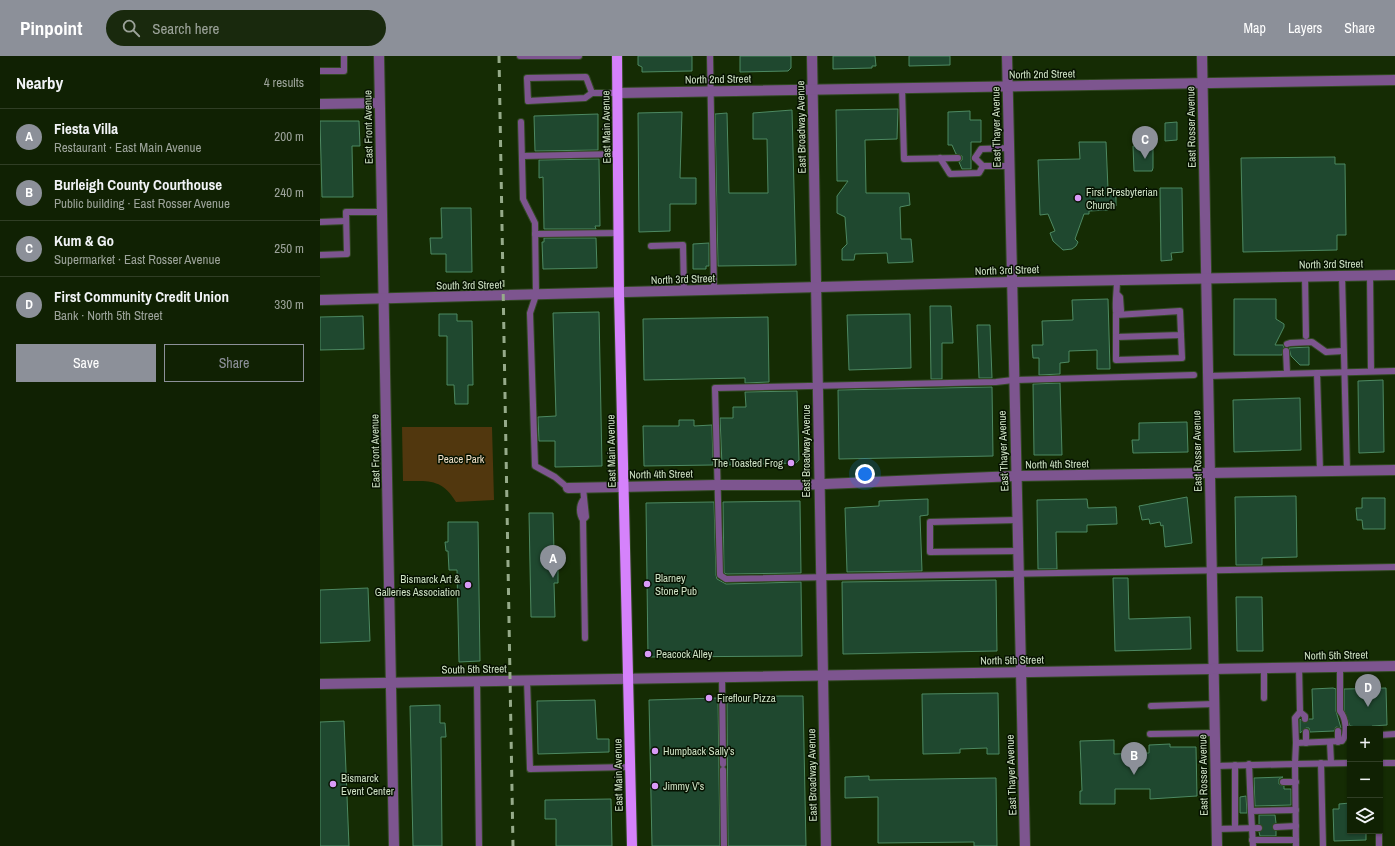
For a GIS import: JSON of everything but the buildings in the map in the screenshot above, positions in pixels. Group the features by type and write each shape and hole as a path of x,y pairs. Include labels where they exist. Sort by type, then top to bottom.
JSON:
{"main road":[{"name":"East Main Avenue","path":"617,56 619,293 632,846"}],"street":[{"name":"East Front Avenue","path":"378,56 394,846"},
{"name":"East Broadway Avenue","path":"812,56 818,385 818,485 826,846"},
{"name":"East Thayer Avenue","path":"1007,56 1013,380 1025,846"},
{"name":"East Rosser Avenue","path":"1202,56 1205,279 1217,846"},
{"name":"North 2nd Street","path":"618,92 1395,80"},
{"path":"320,104 379,103"},
{"name":"North 3rd Street","path":"619,293 1011,282 1395,275"},
{"name":"South 3rd Street","path":"320,300 619,293"},
{"name":"North 4th Street","path":"568,488 716,485 818,485 1016,476 1395,470"},
{"name":"North 5th Street","path":"629,679 1395,666"},
{"name":"South 5th Street","path":"320,684 629,679"}],"lane":[{"path":"320,71 344,71 344,56"},
{"path":"520,56 579,56"},
{"path":"710,56 714,290"},
{"path":"592,93 586,77 527,78 528,101 585,98 592,93 618,92"},
{"path":"902,88 904,159 958,158"},
{"path":"522,122 523,200 535,223 536,295 530,313 535,466 555,477 568,488"},
{"path":"1009,148 980,149 973,158 983,166 1009,166"},
{"path":"522,156 618,154"},
{"path":"940,158 950,174 979,173 983,166"},
{"path":"320,255 347,254 346,212 382,212"},
{"path":"320,222 346,222"},
{"path":"535,234 619,233"},
{"path":"651,246 683,245 684,291"},
{"path":"1370,275 1371,371"},
{"path":"1305,276 1306,336"},
{"path":"1342,276 1346,471"},
{"path":"1117,280 1117,294 1115,297 1117,314 1116,360 1182,358 1180,311 1117,314"},
{"path":"1116,337 1181,335"},
{"path":"1287,373 1286,348 1290,343 1312,342 1326,352 1343,351"},
{"path":"1208,376 1395,371"},
{"path":"1316,373 1320,471"},
{"path":"1194,375 1013,380 996,382 715,388 719,573 722,578 726,579 1395,567"},
{"path":"583,488 583,500 585,503 586,517 583,520 585,638"},
{"path":"1017,520 930,522 930,552 1018,551"},
{"path":"1249,764 1252,784 1252,843 1296,843 1295,718 1300,712 1299,667"},
{"path":"1338,719 1340,711 1340,667"},
{"path":"1264,668 1264,698"},
{"path":"722,677 724,846"},
{"path":"528,680 530,769 630,767"},
{"path":"477,681 479,846"},
{"path":"1151,706 1214,704"},
{"path":"1296,744 1342,741 1345,738 1345,717 1340,711"},
{"path":"1300,712 1305,716 1305,719"},
{"path":"1338,731 1338,742"},
{"path":"1306,732 1306,743"},
{"path":"1150,734 1215,733"},
{"path":"1383,734 1395,734"},
{"path":"1330,742 1331,763"},
{"path":"1321,763 1323,846"},
{"path":"1215,766 1249,764 1347,763"},
{"path":"1383,763 1395,763"},
{"path":"1235,765 1236,828"},
{"path":"1284,782 1296,782"},
{"path":"1251,811 1296,810"},
{"path":"1276,827 1296,826"},
{"path":"1217,830 1259,828"},
{"path":"1379,834 1379,846"}],"green space":[{"name":"Peace Park","path":"402,427 492,427 494,500 456,502 451,494 434,482 403,481"}],"railway":[{"path":"499,56 513,846"}],"place":[{"name":"Kum & Go","path":"1145,159"},
{"name":"First Presbyterian Church","path":"1078,198"},
{"name":"The Toasted Frog","path":"791,463"},
{"name":"Fiesta Villa","path":"553,578"},
{"name":"Blarney Stone Pub","path":"647,584"},
{"name":"Bismarck Art & Galleries Association","path":"468,585"},
{"name":"Peacock Alley","path":"648,654"},
{"name":"Fireflour Pizza","path":"709,698"},
{"name":"First Community Credit Union","path":"1368,707"},
{"name":"Humpback Sally's","path":"655,751"},
{"name":"Burleigh County Courthouse","path":"1134,775"},
{"name":"Bismarck Event Center","path":"333,784"},
{"name":"Jimmy V's","path":"655,786"}]}
